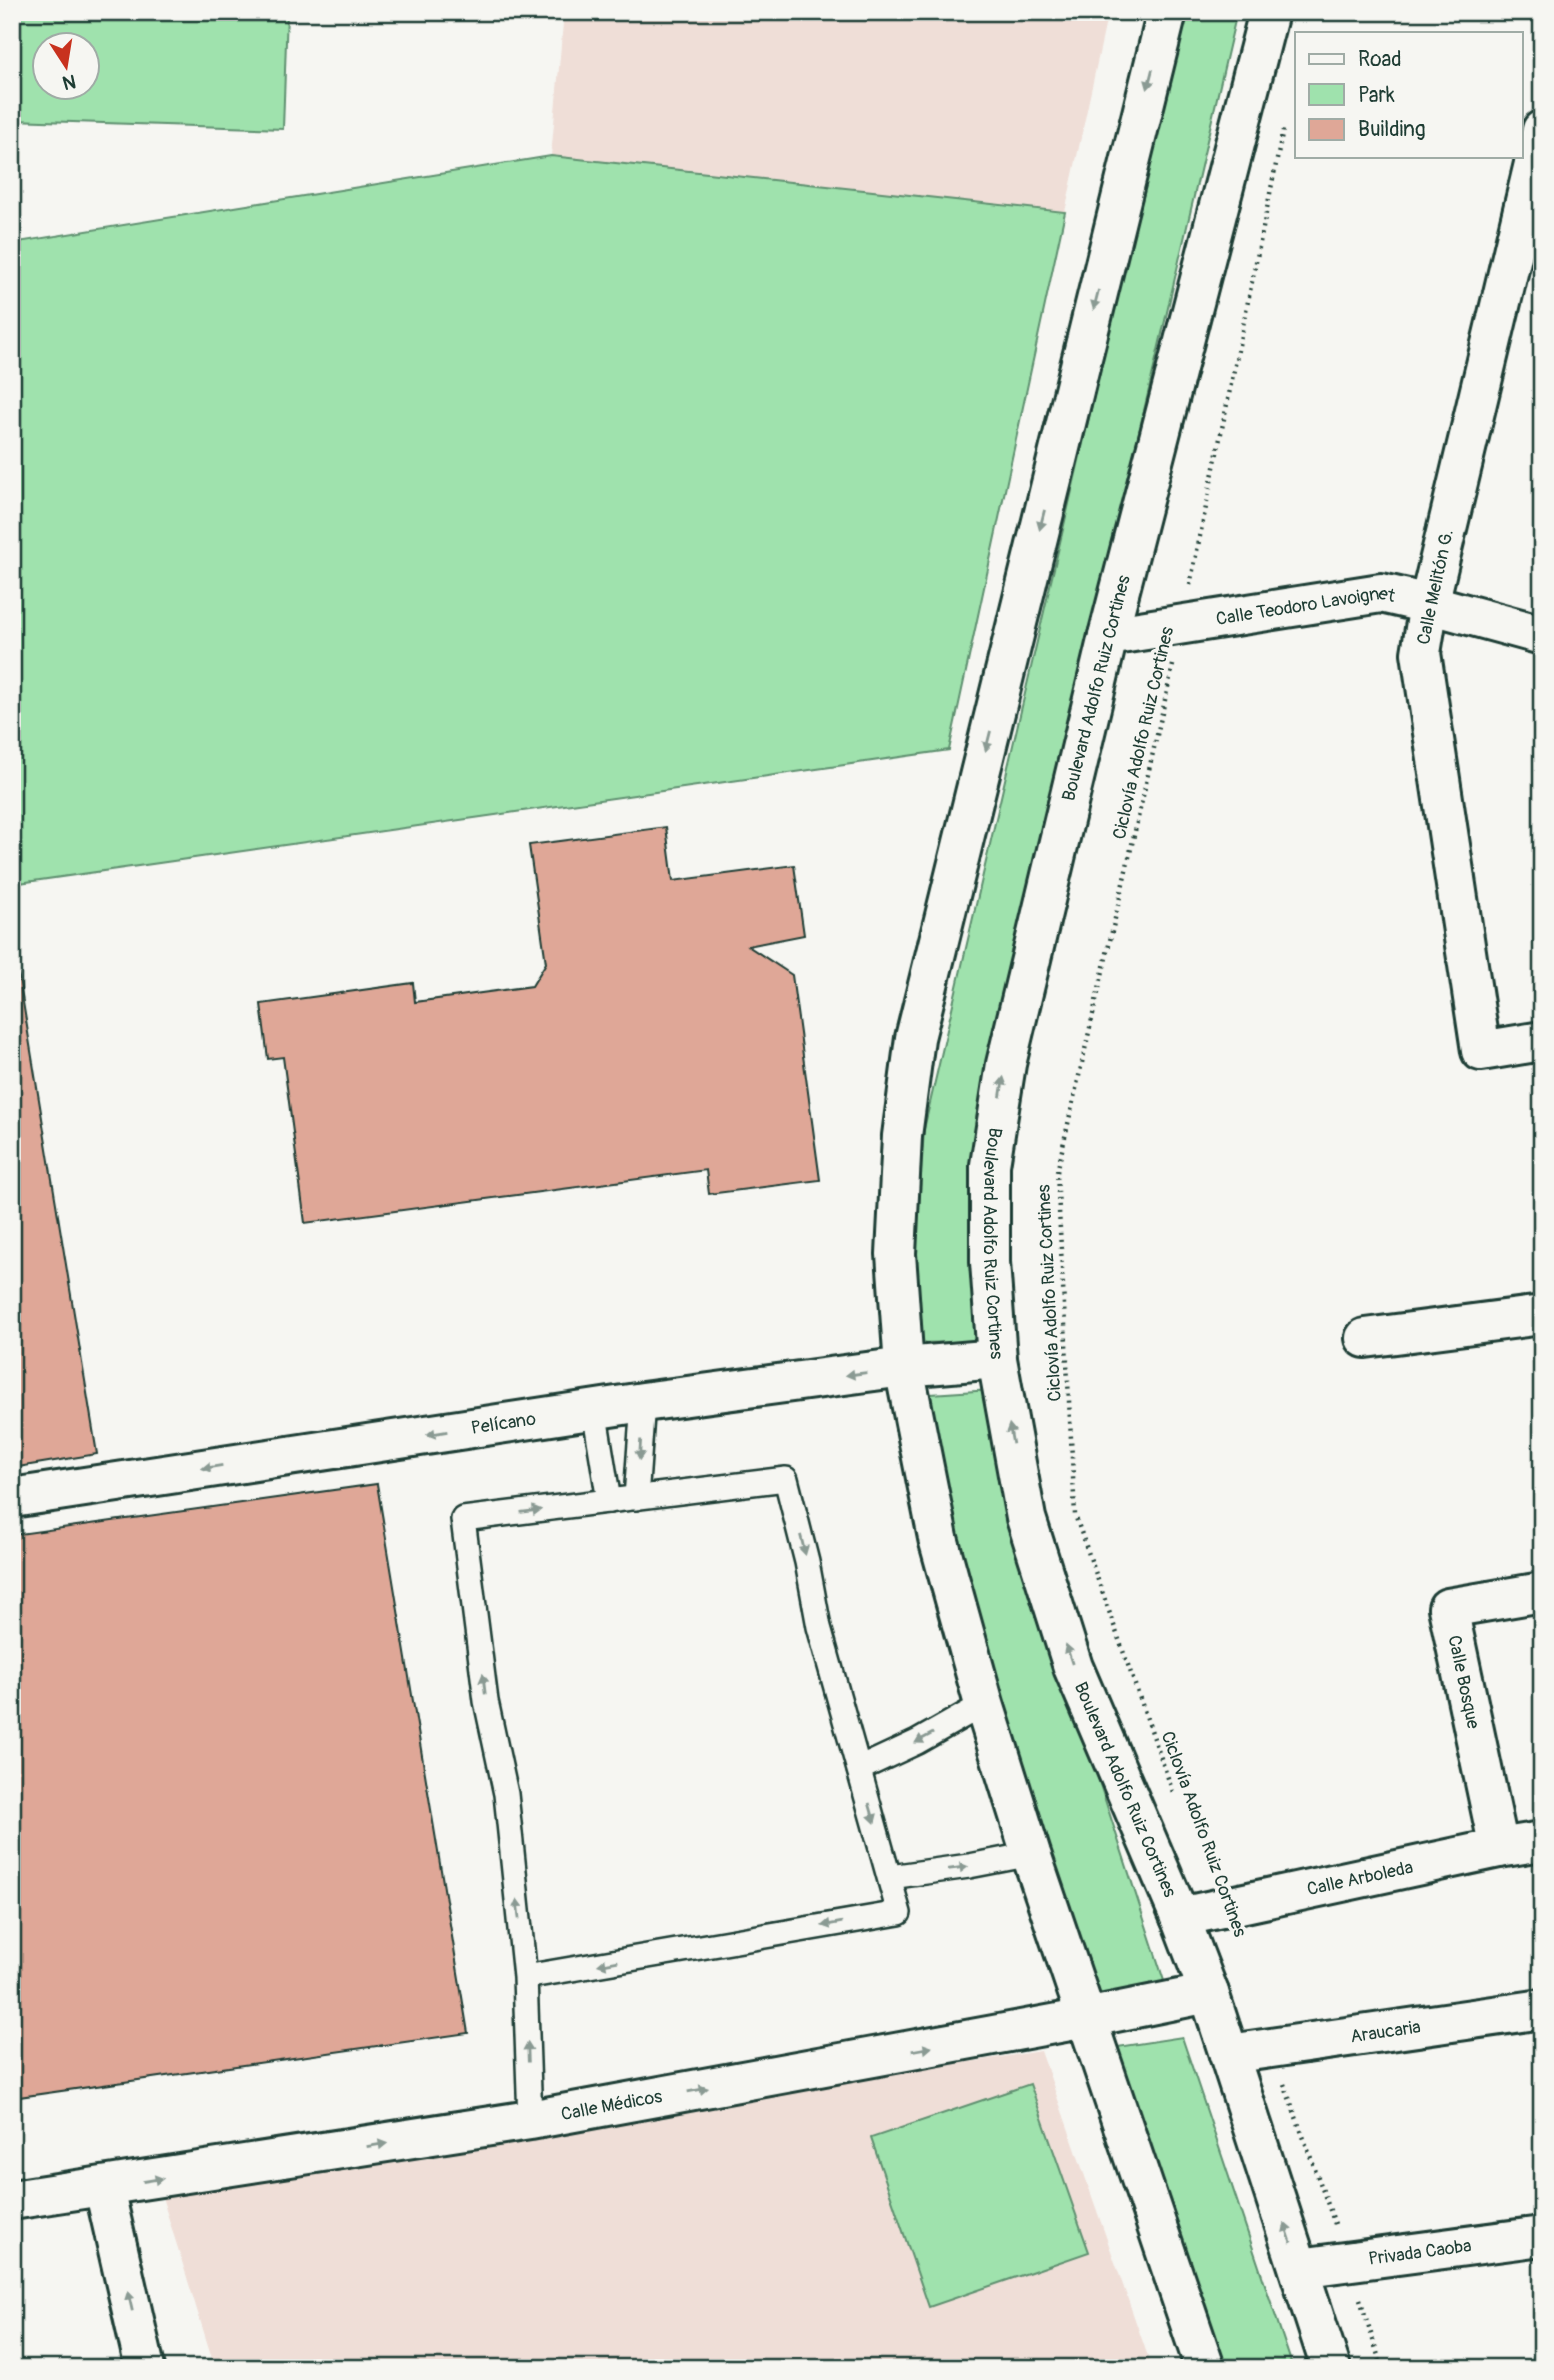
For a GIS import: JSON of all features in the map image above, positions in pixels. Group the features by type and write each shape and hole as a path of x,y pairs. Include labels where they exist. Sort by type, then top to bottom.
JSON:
{"street":[{"path":"1167,12 915,1038 902,1136 896,1254 904,1367 938,1538 984,1704 1031,1854 1205,2368"},
{"name":"Boulevard Adolfo Ruiz Cortines","path":"1269,12 1108,636 1006,1064 990,1165 990,1262 997,1359 1026,1518 1073,1667 1180,1917 1209,1993 1331,2368"},
{"name":"Calle Melitón G.","path":"1542,130 1430,604 1421,653 1481,1051 1542,1041"},
{"name":"Calle Teodoro Lavoignet","path":"1108,636 1381,593 1542,635"},
{"path":"1366,1338 1542,1315"},
{"name":"Pelícano","path":"12,1498 643,1402 904,1367 997,1359"},
{"name":"Calle Bosque","path":"1499,1848 1448,1608 1542,1592"},
{"name":"Calle Arboleda","path":"1180,1917 1542,1841"},
{"name":"Calle Médicos","path":"12,2200 104,2188 530,2120 1209,1993"},
{"name":"Araucaria","path":"1229,2054 1542,2009"},
{"path":"104,2188 145,2368"},
{"name":"Privada Caoba","path":"1300,2268 1542,2236"}],"lane":[{"path":"636,1498 643,1402"},
{"path":"594,1409 609,1501"},
{"path":"525,1977 899,1913 819,1627 807,1562 786,1479 463,1519 486,1701 506,1794 525,1977 530,2120"},
{"path":"859,1769 917,1742 984,1704"},
{"path":"890,1877 1031,1854"}],"path":[{"name":"Ciclovía Adolfo Ruiz Cortines","path":"1178,1804 1075,1515 1057,1172 1182,625 1283,129"},
{"path":"1271,2048 1349,2262 1382,2368"}],"shaded area":[{"path":"564,12 1108,12 1065,212 551,156"},
{"path":"1041,2051 1152,2368 215,2368 162,2197 823,2084"}],"green space":[{"path":"12,12 287,12 283,129 12,120"},
{"path":"1183,12 1237,12 975,1135 980,1342 910,1343 924,1129"},
{"path":"551,156 1065,212 949,750 12,884 12,243"},
{"path":"991,1390 1023,1548 1165,1984 1093,1997 932,1477 931,1394"},
{"path":"1182,2037 1293,2368 1219,2368 1111,2048"},
{"path":"1030,2084 1089,2252 929,2307 871,2138"}],"building":[{"path":"666,827 673,881 794,865 804,935 748,946 792,975 820,1180 709,1194 706,1170 305,1223 283,1057 268,1059 261,1004 413,983 415,1002 532,986 546,963 529,845"},
{"path":"12,935 97,1454 12,1468"},
{"path":"377,1484 468,2033 12,2098 12,1535"}]}
